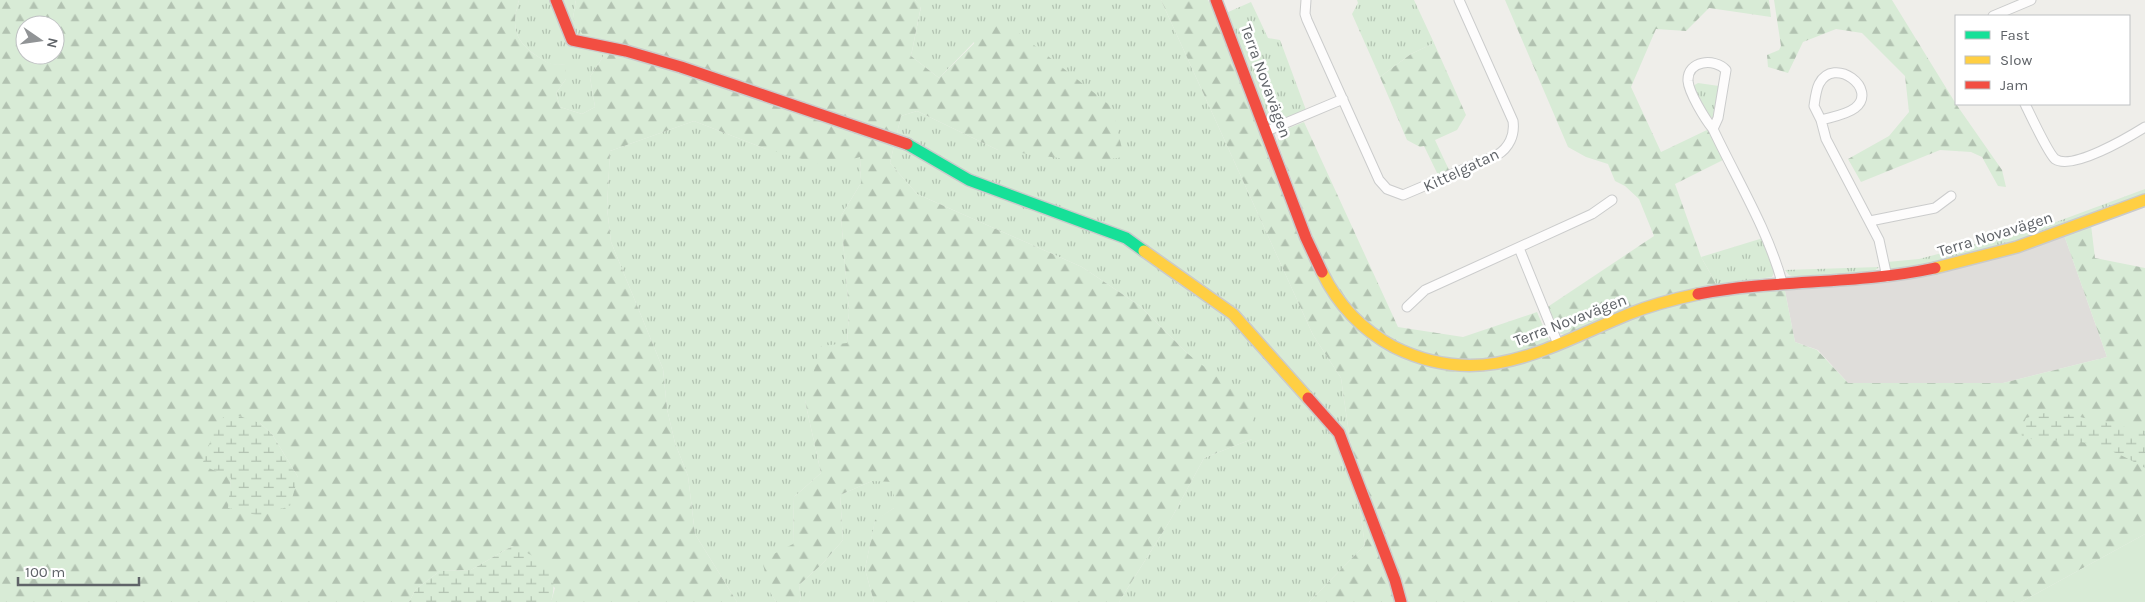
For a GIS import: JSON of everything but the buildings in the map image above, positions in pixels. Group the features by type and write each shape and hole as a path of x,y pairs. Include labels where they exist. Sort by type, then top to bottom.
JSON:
{"street":[{"path":"556,0 572,40 626,51 682,67 903,142 969,180 1126,238 1214,299 1233,314 1250,332 1339,433 1401,602"},
{"name":"Terra Novavägen","path":"1216,0 1228,25 1310,245 1327,282 1344,307 1360,325 1377,338 1415,356 1452,366 1500,363 1527,356 1654,305 1700,294 1782,282 1887,277 1950,266 1995,255 2032,243 2145,200"},
{"name":"Kittelgatan","path":"1306,0 1304,14 1379,180 1384,186 1396,193 1410,194 1504,151 1511,137 1513,122 1459,0"},
{"path":"1995,15 2031,0"},
{"path":"1713,129 1718,118 1726,70 1717,63 1704,62 1697,65 1691,72 1688,79 1690,89 1749,198 1776,261 1782,282"},
{"path":"1822,120 1853,110 1860,104 1862,97 1861,89 1850,76 1844,73 1831,74 1819,84 1814,106 1822,120 1826,139 1879,240 1887,277"},
{"path":"1267,131 1343,99"},
{"path":"2026,105 2051,154 2058,160 2068,162 2114,145 2145,127"},
{"path":"1870,221 1935,208 1951,196"},
{"path":"1407,308 1425,290 1592,214 1612,200"},
{"path":"1519,248 1558,344"}],"shaded area":[{"path":"2064,235 2107,357 2003,383 1848,383 1818,350 1795,342 1784,286 1886,281"}],"green space":[{"path":"0,0 519,0 515,25 519,39 523,45 544,61 553,64 566,64 566,79 556,93 560,107 582,114 595,107 590,77 603,57 604,39 583,35 573,18 576,0 915,0 921,6 911,56 939,78 1000,18 1112,107 1124,157 1089,162 998,150 917,111 901,116 890,163 917,194 1082,267 1140,306 1188,354 1254,406 1252,439 1204,458 1171,519 1119,602 874,602 865,569 875,520 894,508 894,482 872,481 840,495 843,540 823,563 799,585 801,599 799,602 776,602 769,590 762,560 793,544 794,497 821,473 805,401 821,346 847,343 849,312 841,216 861,183 860,157 827,166 766,149 694,121 610,151 607,208 611,242 663,369 667,409 675,443 688,476 695,534 737,602 551,602 555,588 512,546 471,570 440,571 416,589 409,602 0,602","holes":["260,423 272,434 298,477 229,508 231,478"]},
{"path":"519,0 576,0 573,18 604,38 603,57 590,77 595,107 582,114 560,107 556,93 566,79 566,64 547,63 523,45 516,32 515,25"},
{"path":"915,0 1161,0 1313,335 1341,378 1365,545 1309,602 1119,602 1171,519 1204,458 1252,439 1188,354 1140,306 1082,267 917,194 890,163 901,116 917,111 998,150 974,42 939,78 911,56 921,7"},
{"path":"1161,0 1208,0 1222,27 1261,133 1355,326 1465,371 1700,296 1784,286 1795,342 1817,350 1848,383 2003,383 2107,357 2064,235 2091,225 2095,258 2145,268 2145,534 2021,602 1309,602 1365,545 1341,378 1313,335"},
{"path":"1357,0 1414,0 1434,43 1411,54 1380,77 1352,14 1358,3"},
{"path":"1505,0 1769,0 1771,17 1709,8 1686,31 1656,29 1631,87 1661,152 1709,129 1723,160 1675,184 1701,257 1717,285 1698,287 1659,297 1620,311 1565,335 1557,333 1546,308 1654,236 1639,199 1625,186 1615,181 1608,164 1586,157 1568,147"},
{"path":"1774,0 1892,0 1955,105 2002,170 2006,187 1998,186 1982,157 1971,152 1940,150 1861,182 1848,159 1889,136 1909,112 1905,76 1862,33 1836,29 1803,42 1788,73 1768,67 1767,55 1779,50 1781,46"},
{"path":"1251,2 1268,38 1280,40 1306,110 1281,121 1272,121 1266,117 1226,13"},
{"path":"1434,43 1466,115 1457,130 1435,140 1449,170 1438,175 1424,146 1420,147 1407,140 1380,77 1411,54"},
{"path":"1698,83 1719,86 1716,115 1713,119 1693,86"},
{"path":"694,121 766,149 860,156 861,183 841,216 849,312 847,343 805,401 821,473 794,497 793,544 769,589 776,602 737,602 695,534 688,476 675,443 667,409 663,369 611,242 607,208 610,151"},
{"path":"1304,122 1398,327 1463,337 1537,312 1549,340 1546,346 1507,360 1443,359 1403,346 1362,319 1337,288 1319,253 1277,141 1282,131"},
{"path":"2145,189 2145,195 1964,259 1896,270 1890,269 1887,262 1919,259 2048,225"},
{"path":"1763,238 1775,271 1772,277 1717,285 1701,257"},
{"path":"1879,267 1872,273 1795,277 1789,275 1785,270"},
{"path":"2052,411 2145,431 2145,468 2119,454 2092,444 2072,441 2035,440 2022,437 2021,430 2026,418"},
{"path":"230,413 260,423 272,434 298,477 290,506 260,516 228,508 231,478 202,465 218,421"},
{"path":"872,481 894,481 894,508 875,521 865,569 874,602 799,602 801,599 799,585 823,563 843,540 840,495"},
{"path":"2145,534 2145,602 2021,602"},
{"path":"512,546 546,565 553,580 551,602 409,602 416,589 440,571 471,570"}],"traffic: fast":[{"path":"907,144 969,180 1126,238 1144,251"}],"traffic: slow":[{"path":"1935,268 2017,247 2145,200"},
{"path":"1144,251 1233,314 1308,398"},
{"path":"1322,272 1343,306 1371,333 1394,347 1426,360 1457,365 1486,365 1543,351 1637,311 1663,302 1698,294"}],"traffic: jam":[{"path":"556,0 572,40 626,51 681,67 907,144"},
{"path":"1216,0 1306,238 1322,272"},
{"path":"1698,294 1757,286 1876,277 1935,268"},
{"path":"1308,398 1339,433 1395,580 1401,602"}]}
